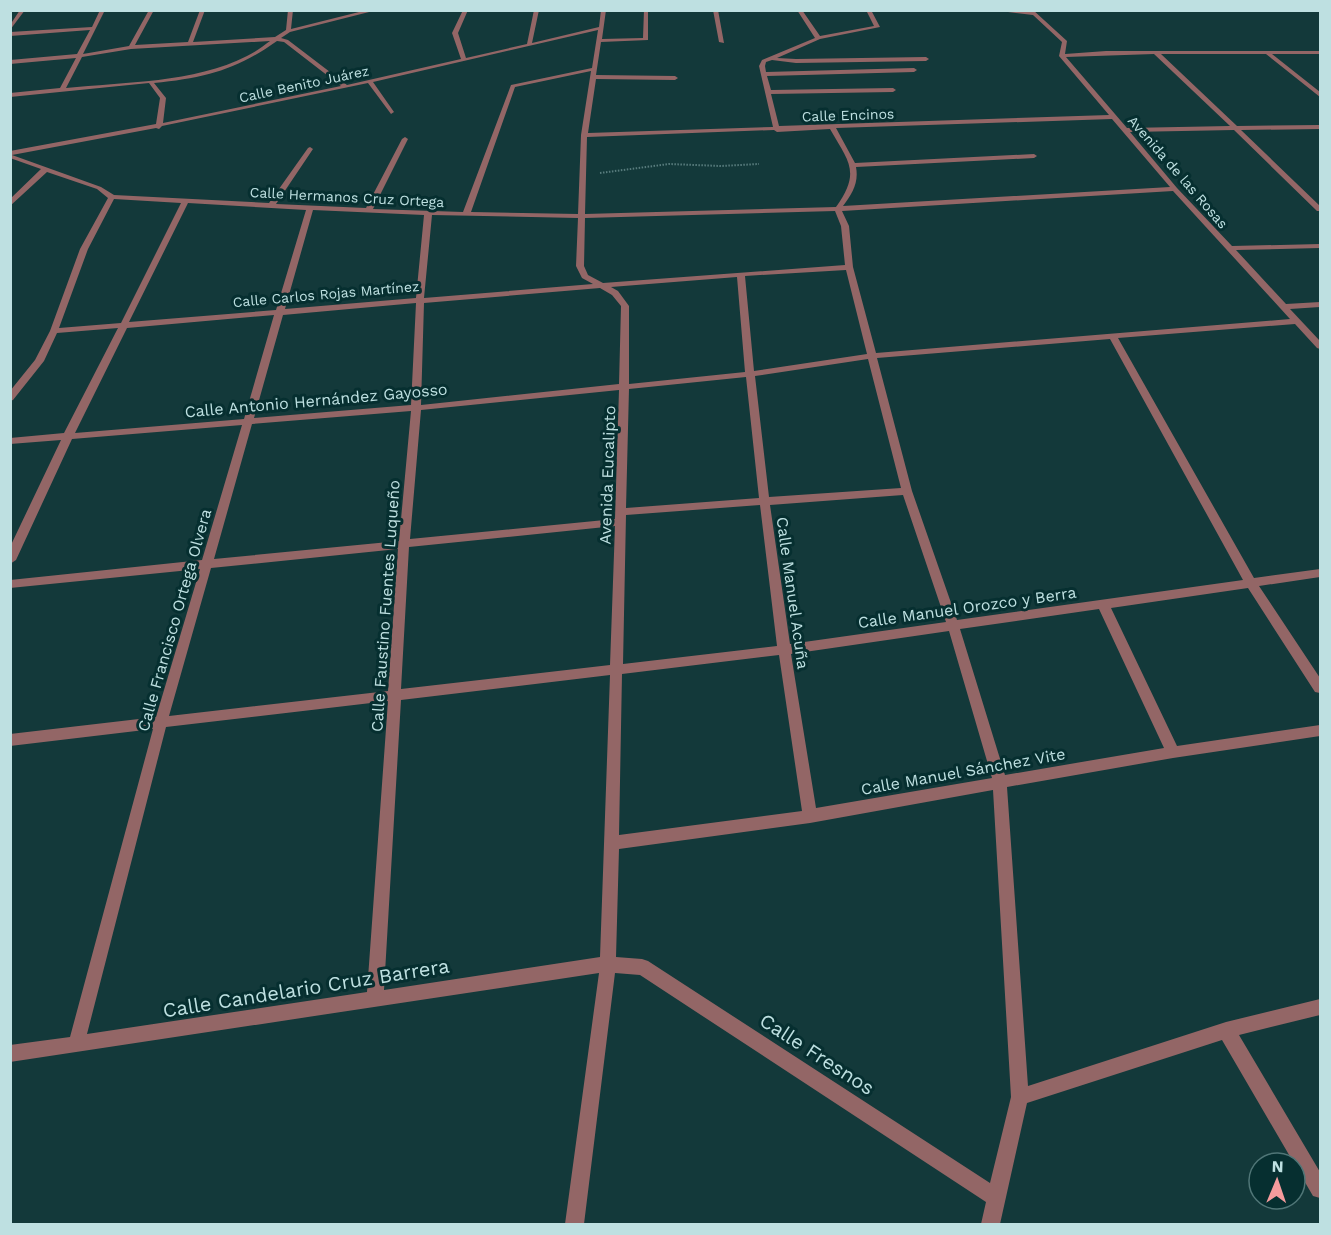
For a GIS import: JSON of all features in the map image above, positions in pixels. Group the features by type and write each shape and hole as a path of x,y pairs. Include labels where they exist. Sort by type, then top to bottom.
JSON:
{"street":[{"path":"10,29 23,10"},
{"path":"62,90 103,10"},
{"path":"131,47 152,10"},
{"path":"190,43 203,10"},
{"path":"288,31 291,10"},
{"path":"10,95 186,78 222,69 251,57 288,31 375,10"},
{"path":"464,60 455,33 466,10"},
{"path":"529,46 537,10"},
{"name":"Avenida Eucalipto","path":"575,1224 608,964 621,517 625,306 615,293 585,276 580,266 584,135 604,10"},
{"path":"599,41 646,39 646,10"},
{"path":"715,10 722,42"},
{"path":"799,10 818,38"},
{"path":"777,130 762,66 764,61 818,38 877,27 868,10"},
{"path":"994,10 1032,12"},
{"name":"Avenida de las Rosas","path":"1032,12 1065,42 1062,56 1175,189 1320,346"},
{"path":"10,34 94,28"},
{"name":"Calle Benito Juárez","path":"10,154 159,127 370,82 601,28"},
{"path":"10,62 79,56 131,47 276,39 286,41 346,87"},
{"path":"1062,56 1320,52"},
{"path":"1156,53 1320,209"},
{"path":"1268,53 1320,95"},
{"path":"770,58 796,61 926,59"},
{"path":"764,74 914,70"},
{"path":"466,215 513,86 594,73 675,78"},
{"path":"150,81 163,98 159,127"},
{"path":"370,82 391,112"},
{"path":"768,92 893,90"},
{"name":"Calle Encinos","path":"584,135 1113,117"},
{"path":"1125,130 1320,127"},
{"path":"833,128 852,165 856,179 850,194 838,208 845,226 849,267 870,356 907,491 952,626 1000,783 1020,1097 990,1224"},
{"path":"368,211 405,139"},
{"path":"272,204 310,149"},
{"path":"10,154 99,188 112,197 84,249 54,331 39,361 10,398"},
{"path":"852,165 1034,156"},
{"path":"12,204 33,179 47,168"},
{"name":"Calle Hermanos Cruz Ortega","path":"112,197 272,204 428,215 580,216 838,208 1175,189"},
{"path":"10,560 68,436 186,201"},
{"name":"Calle Francisco Ortega Olvera","path":"76,1044 161,722 310,207"},
{"name":"Calle Faustino Fuentes Luqueño","path":"375,999 404,545 416,408 420,300 428,215"},
{"path":"1230,248 1320,246"},
{"name":"Calle Carlos Rojas Martínez","path":"54,331 600,285 849,267"},
{"name":"Calle Manuel Acuña","path":"741,274 764,502 783,650 810,816"},
{"path":"1283,307 1320,304"},
{"name":"Calle Antonio Hernández Gayosso","path":"10,441 416,408 750,374 870,356 1296,321"},
{"path":"1113,337 1251,583 1320,688"},
{"path":"10,584 404,545 621,517 764,502 907,491"},
{"name":"Calle Manuel Orozco y Berra","path":"10,741 783,650 1320,573"},
{"path":"1103,604 1173,752"},
{"name":"Calle Manuel Sánchez Vite","path":"612,843 810,816 1173,752 1320,731"},
{"name":"Calle Candelario Cruz Barrera","path":"10,1054 608,964"},
{"name":"Calle Fresnos","path":"608,964 642,967 996,1198"},
{"path":"1020,1097 1226,1030 1320,1007"},
{"path":"1226,1030 1320,1189"}],"path":[{"path":"582,176 657,165 759,164"}]}
